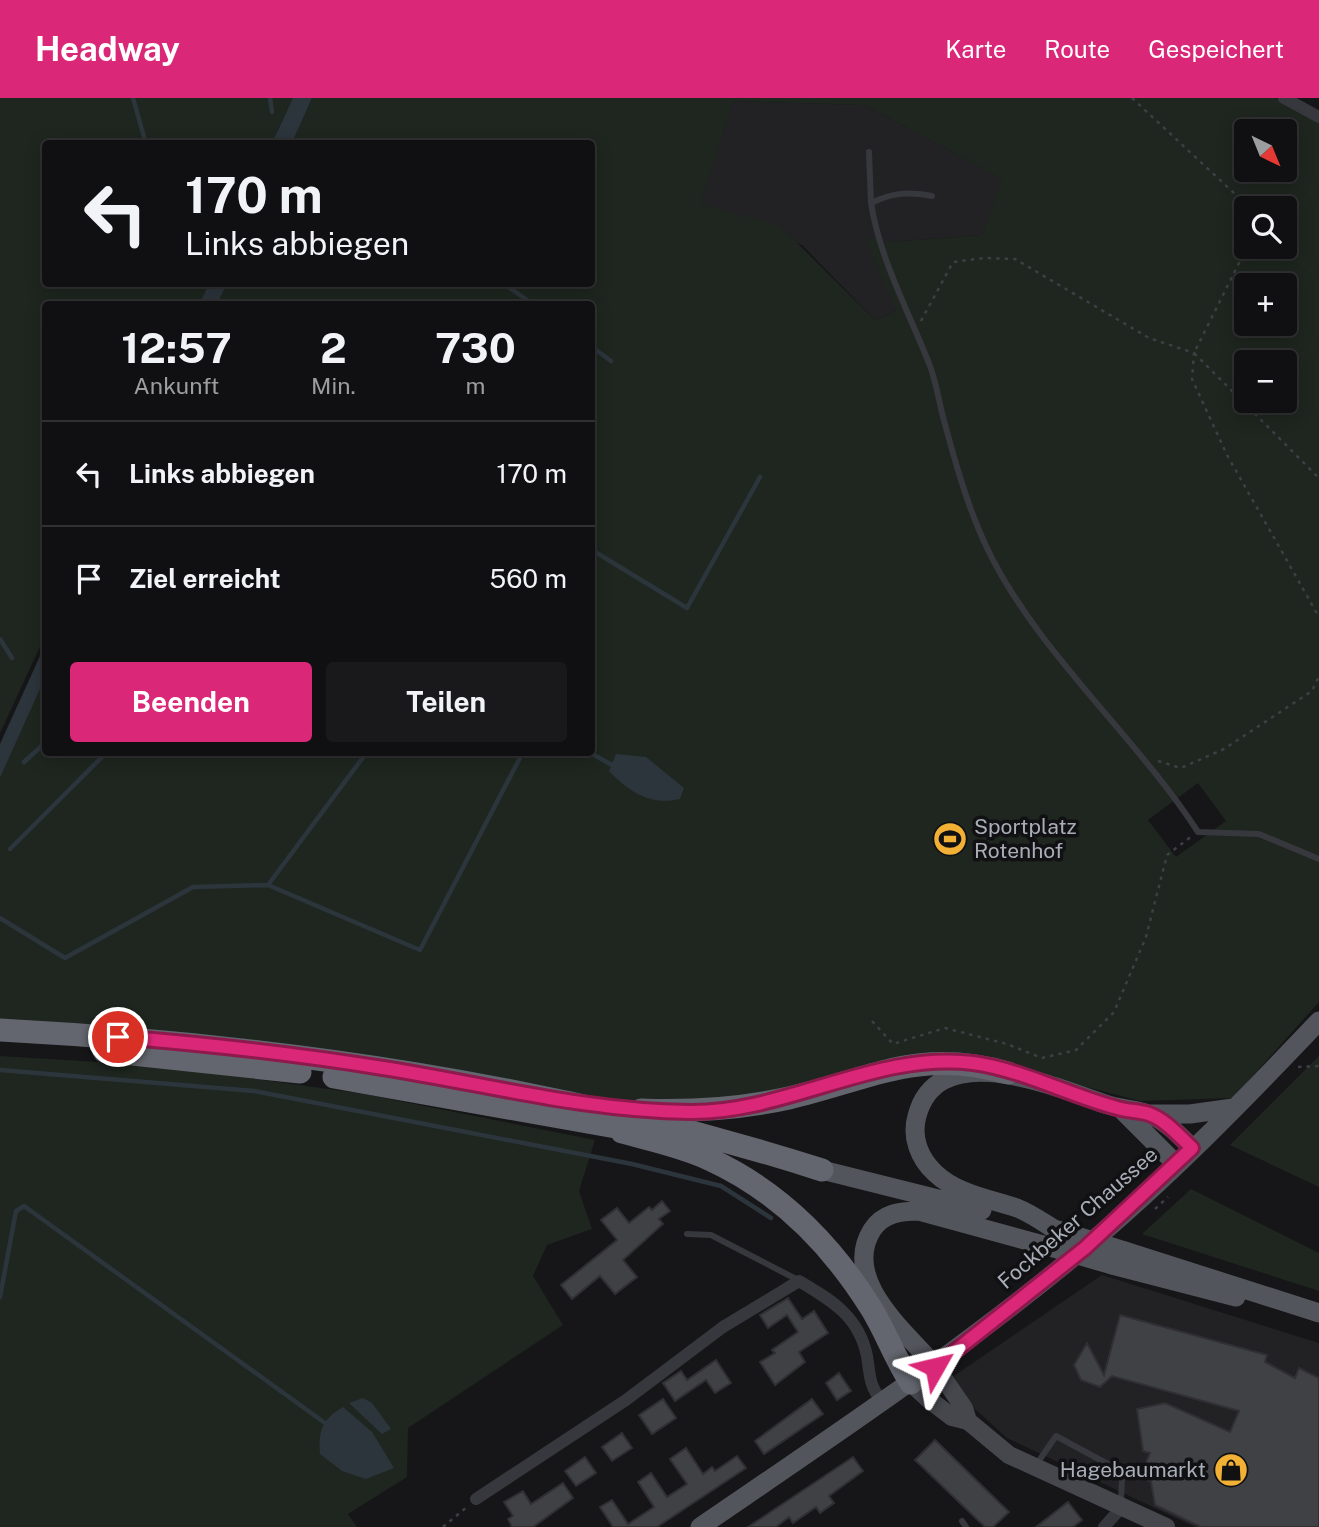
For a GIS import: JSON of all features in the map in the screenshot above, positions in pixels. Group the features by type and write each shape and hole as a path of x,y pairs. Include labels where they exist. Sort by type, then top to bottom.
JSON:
{"highway":[{"path":"0,1030 222,1045 382,1068 599,1116 737,1143 822,1170"},
{"path":"0,1045 92,1049 274,1069 599,1116 713,1111 793,1097 894,1068 942,1061 975,1063 1008,1073"},
{"path":"599,1116 708,1158 768,1192 790,1210 834,1257 870,1307 911,1382"}],"main road":[{"name":"Fockbeker Chaussee","path":"700,1527 935,1367 1085,1248 1192,1148 1319,1021"},
{"path":"1052,1235 1021,1209 944,1181 928,1166 917,1146 915,1123 918,1111 936,1086 964,1074 1008,1073 1121,1109 1149,1114 1190,1114 1233,1108"},
{"path":"1121,1109 1175,1163"},
{"path":"1149,1114 1176,1132 1192,1148"},
{"path":"822,1170 1052,1235 1119,1258 1319,1313"},
{"path":"935,1367 874,1294 864,1274 864,1243 876,1225 889,1215 901,1211 919,1211 1052,1235"}],"street":[{"path":"1284,98 1319,117"},
{"path":"476,1499 626,1400 723,1327 799,1281 839,1305 856,1325 865,1350 869,1379 882,1401"},
{"path":"935,1367 964,1408 968,1422"},
{"path":"911,1382 953,1417 968,1422 1010,1455 1166,1527"},
{"path":"1104,1527 1121,1508"}],"lane":[{"path":"869,152 871,203 877,241 931,368 954,457 988,549 1047,640 1139,756 1168,786 1198,832 1259,834 1319,859"},
{"path":"871,203 891,193 907,191 932,196"},
{"path":"687,1234 711,1235 799,1281"},
{"path":"1035,1467 1056,1436 1119,1471 1122,1477 1121,1508"}],"path":[{"path":"1132,98 1237,196"},
{"path":"915,333 954,262 984,258 1015,259 1149,338 1194,353 1319,478"},
{"path":"1241,259 1194,353 1192,379 1227,455 1319,617"},
{"path":"1139,756 1181,768 1224,749 1312,691 1319,676"},
{"path":"872,1021 893,1044 945,1028 1007,1044 1042,1058 1076,1050 1114,1012 1146,937 1167,855 1198,832"},
{"path":"443,1527 476,1499"}],"shaded area":[{"path":"0,98 293,98 273,140 42,140 42,287 208,287 200,301 42,301 42,642 0,733"},
{"path":"293,98 312,98 293,140 273,140"},
{"path":"312,98 1276,98 1319,122 1319,1002 1233,1098 1140,1101 983,1060 771,1097 688,1105 606,1102 0,1022 0,778 42,685 42,756 595,756 595,301 218,301 226,287 595,287 595,140 293,140","holes":["733,101 865,105 1002,179 982,235 889,242 864,237 896,311 875,320 779,225 701,204","1198,783 1226,821 1176,857 1148,820"]},
{"path":"733,101 865,105 1003,179 982,235 889,242 896,311 875,320 802,245 700,204"},
{"path":"208,287 226,287 218,301 200,301"},
{"path":"42,652 42,685 0,778 0,744"},
{"path":"616,754 646,757 684,788 680,799 650,799 624,785 609,771"},
{"path":"0,1056 163,1066 364,1094 595,1140 579,1191 592,1229 547,1245 533,1276 563,1325 408,1428 407,1477 348,1514 357,1527 0,1527"},
{"path":"1319,1056 1319,1187 1230,1145"},
{"path":"1191,1189 1319,1253 1319,1291 1142,1234"},
{"path":"1102,1275 1319,1343 1319,1527 1195,1527 1007,1438 945,1382"},
{"path":"363,1398 372,1403 391,1429 382,1434 349,1403"},
{"path":"343,1407 372,1432 394,1468 366,1479 342,1471 320,1454 323,1427 330,1416"}],"building":[{"path":"662,1201 670,1211 659,1219 663,1224 623,1260 637,1277 615,1294 600,1276 572,1299 561,1285 617,1240 601,1220 617,1208 629,1223 649,1207 652,1210"},
{"path":"788,1298 802,1319 814,1311 828,1333 799,1352 805,1362 775,1385 760,1362 775,1353 772,1350 798,1332 787,1315 768,1328 760,1315"},
{"path":"1120,1315 1267,1355 1265,1362 1295,1378 1299,1368 1319,1378 1319,1527 1201,1527 1155,1505 1151,1482 1140,1476 1150,1453 1143,1451 1137,1409 1165,1403 1230,1432 1239,1411 1112,1376 1100,1387 1081,1380 1074,1365 1087,1343 1104,1375"},
{"path":"716,1360 731,1383 715,1393 706,1380 675,1401 663,1383 681,1371 687,1380"},
{"path":"839,1373 851,1391 837,1400 826,1383"},
{"path":"663,1399 676,1418 652,1434 639,1415"},
{"path":"812,1399 823,1414 764,1454 755,1441"},
{"path":"622,1433 632,1448 612,1461 602,1447"},
{"path":"935,1440 1009,1512 993,1527 985,1527 915,1460"},
{"path":"686,1448 703,1474 712,1467 715,1471 737,1456 746,1468 657,1527 613,1527 600,1507 612,1500 628,1524 654,1507 638,1482 651,1473 667,1497 687,1484 670,1459"},
{"path":"585,1457 596,1473 576,1486 565,1471"},
{"path":"853,1457 863,1471 829,1496 834,1503 820,1513 816,1507 793,1523 789,1517 776,1527 748,1527"},
{"path":"563,1483 573,1498 533,1527 512,1527 508,1519 513,1516 504,1502 523,1491 531,1504"},
{"path":"1068,1502 1082,1520 1073,1527 1036,1527"}],"waterway":[{"path":"133,98 145,140"},
{"path":"270,98 272,112"},
{"path":"508,287 529,301"},
{"path":"595,349 611,361"},
{"path":"595,552 687,608 760,477"},
{"path":"0,639 12,658"},
{"path":"24,762 42,746"},
{"path":"595,755 612,765"},
{"path":"10,849 103,756"},
{"path":"268,885 364,756"},
{"path":"0,918 65,958 193,887 268,885 420,950 521,756"},
{"path":"0,1070 254,1091 632,1164 721,1186 771,1218"},
{"path":"0,1297 16,1211 24,1206 325,1423"}],"place":[{"name":"Sportplatz Rotenhof","path":"950,839"},
{"name":"Hagebaumarkt","path":"1231,1470"}],"route":[{"path":"118,1037 222,1045 382,1068 599,1107 692,1112 771,1102 868,1074 918,1063 975,1063 1121,1109 1149,1114 1176,1132 1192,1148 1085,1248 935,1367"}]}
